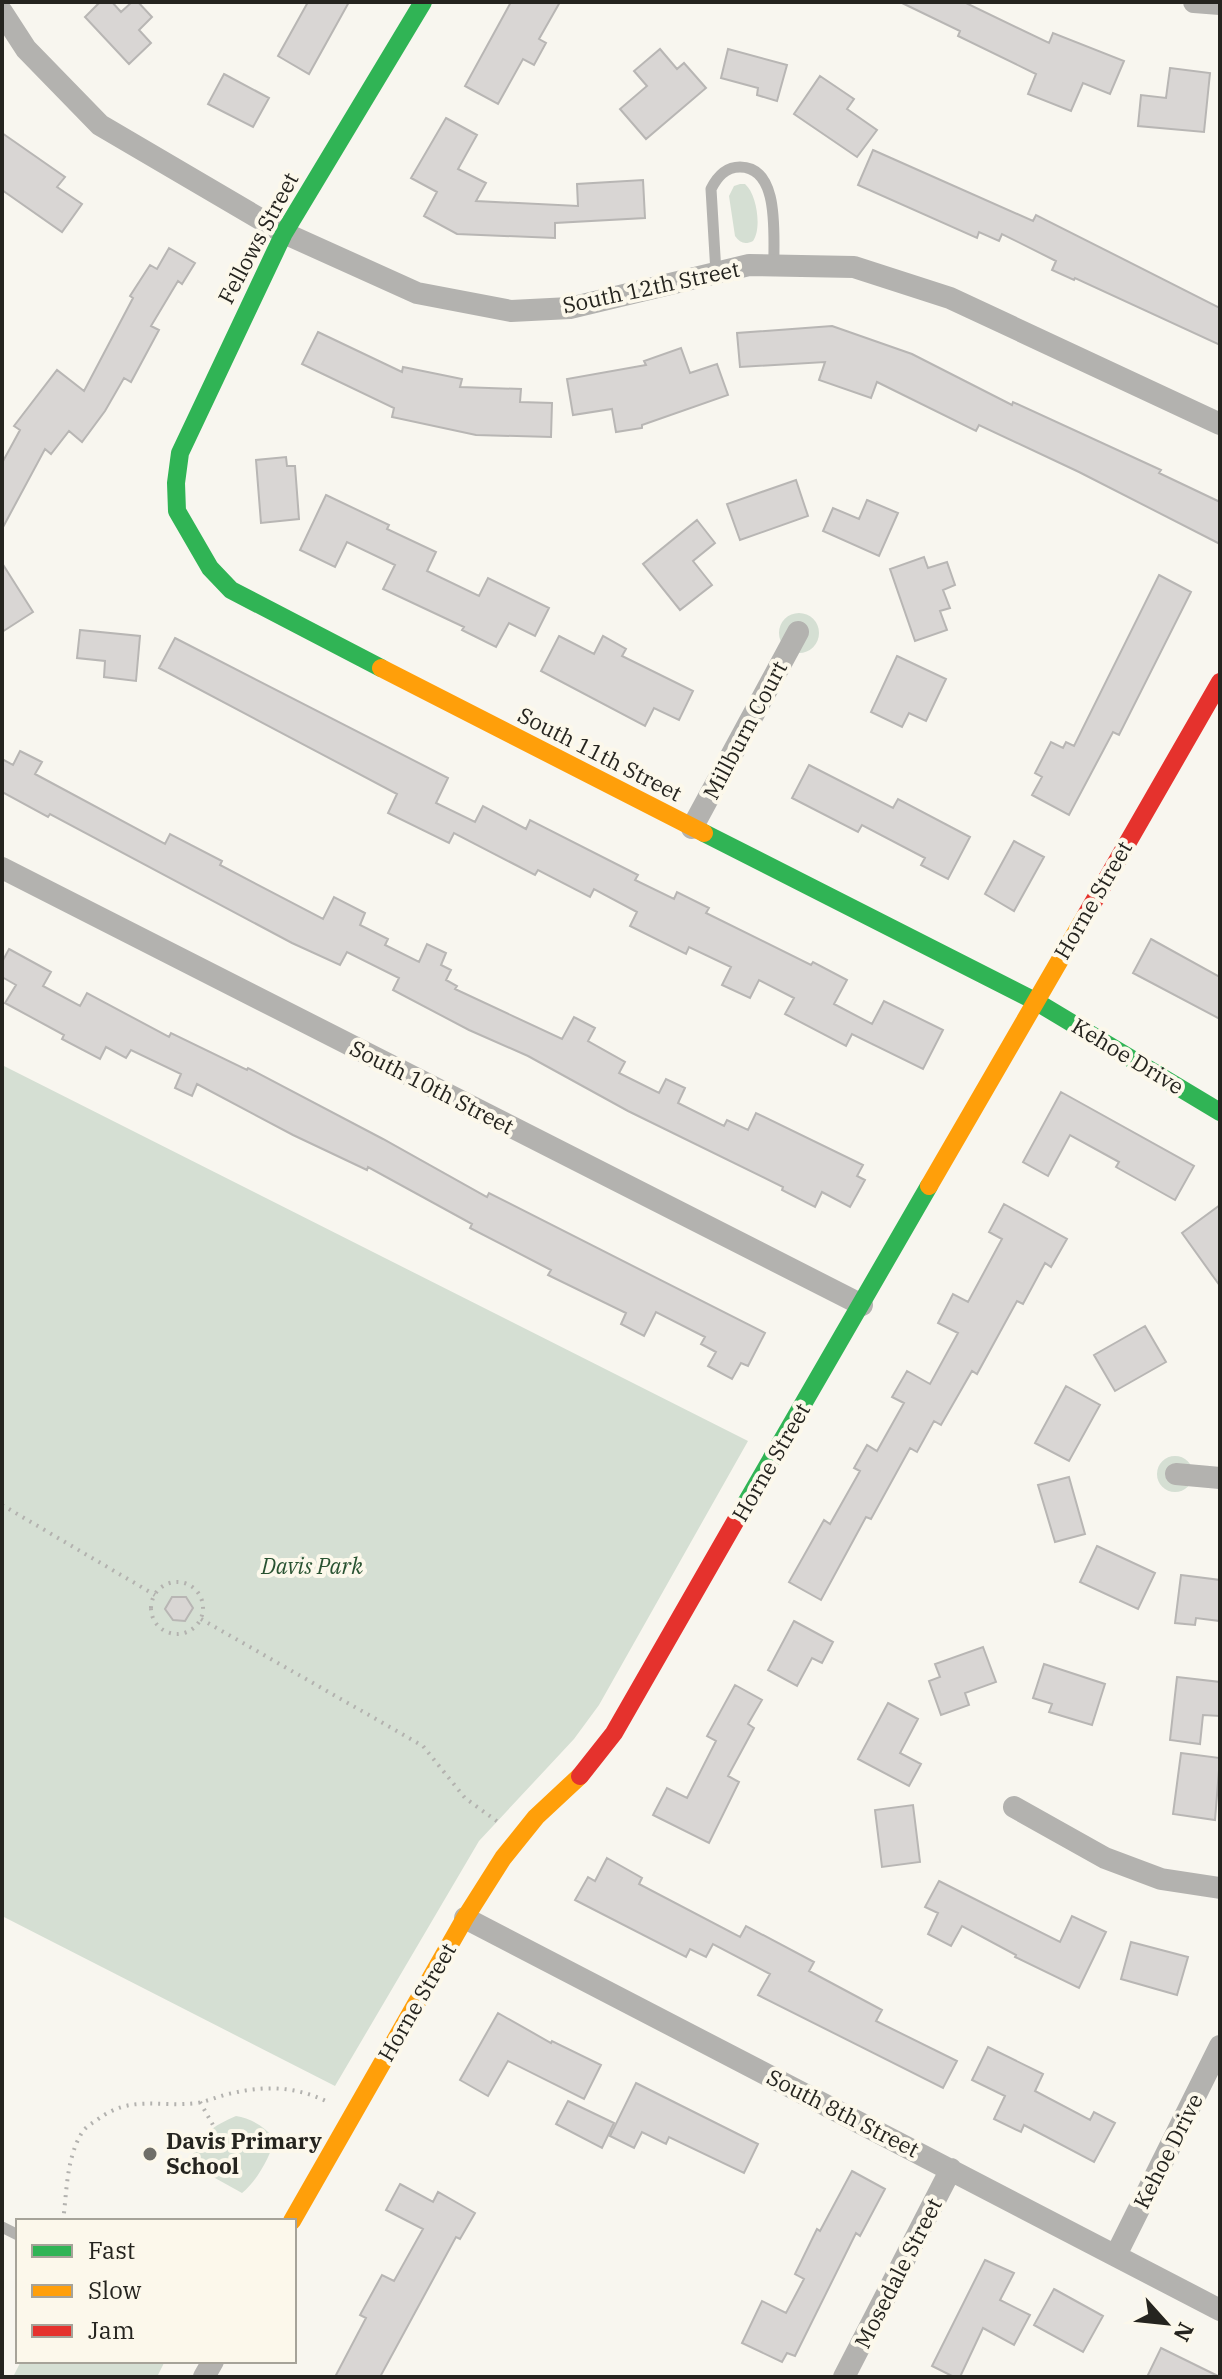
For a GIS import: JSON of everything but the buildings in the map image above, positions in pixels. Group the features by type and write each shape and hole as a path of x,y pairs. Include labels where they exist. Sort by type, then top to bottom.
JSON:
{"street":[{"name":"Fellows Street","path":"177,511 176,483 180,453 284,233 423,2"},
{"path":"1194,2 1220,4"},
{"name":"South 12th Street","path":"2,12 26,49 100,125 284,233 417,293 511,311 570,308 749,265 854,267 950,298 1220,424"},
{"name":"South 11th Street","path":"177,511 210,568 231,590 1035,1001"},
{"name":"Millburn Court","path":"692,828 798,632"},
{"name":"Horne Street","path":"293,2219 465,1918 503,1858 536,1817 578,1779 614,1733 1219,687"},
{"name":"South 10th Street","path":"2,868 862,1305"},
{"name":"Kehoe Drive","path":"1035,1001 1220,1112"},
{"path":"1176,1474 1220,1478"},
{"path":"1014,1807 1105,1858 1161,1879 1220,1888"},
{"name":"South 8th Street","path":"465,1918 1220,2310"},
{"name":"Kehoe Drive","path":"1116,2255 1220,2046"},
{"name":"Mosedale Street","path":"844,2377 951,2169"}],"lane":[{"path":"716,273 711,189 717,177 728,169 741,167 754,170 766,181 772,196 774,265"}],"path":[{"path":"2,1505 155,1595"},
{"path":"180,1582 189,1585 203,1603 201,1619 189,1632 165,1632 154,1622 151,1613 155,1595 165,1585 180,1582"},
{"path":"201,1619 423,1746 465,1798 521,1836"},
{"path":"63,2219 70,2161 83,2130 113,2107 140,2103 167,2105 200,2102 261,2088 288,2088 328,2102"},
{"path":"200,2102 213,2125"}],"green space":[{"path":"745,184 753,195 757,212 756,236 748,243 741,242 735,236 729,196 734,186"},
{"path":"799,613 813,619 819,633 813,647 799,653 785,647 779,633 785,619"},
{"name":"Davis Park","path":"2,1065 748,1441 599,1705 574,1739 479,1841 335,2086 2,1916"},
{"path":"1175,1456 1188,1461 1193,1474 1188,1487 1175,1492 1162,1487 1157,1474 1162,1461"},
{"path":"236,2116 257,2124 274,2138 262,2168 242,2193 197,2168 192,2162 201,2139 213,2128"},
{"path":"20,2363 164,2363 157,2377 13,2377"}],"traffic: fast":[{"path":"381,668 231,590 210,568 177,511 176,483 180,453 284,233 423,2"},
{"path":"704,833 1035,1001 1220,1112"},
{"path":"743,1508 929,1186"}],"traffic: slow":[{"path":"381,668 704,833"},
{"path":"929,1186 1086,915"},
{"path":"293,2219 465,1918 503,1858 536,1817 580,1776"}],"traffic: jam":[{"path":"1086,915 1220,682"},
{"path":"580,1776 614,1733 743,1508"}],"place":[{"name":"Davis Primary School","path":"150,2154"}]}
